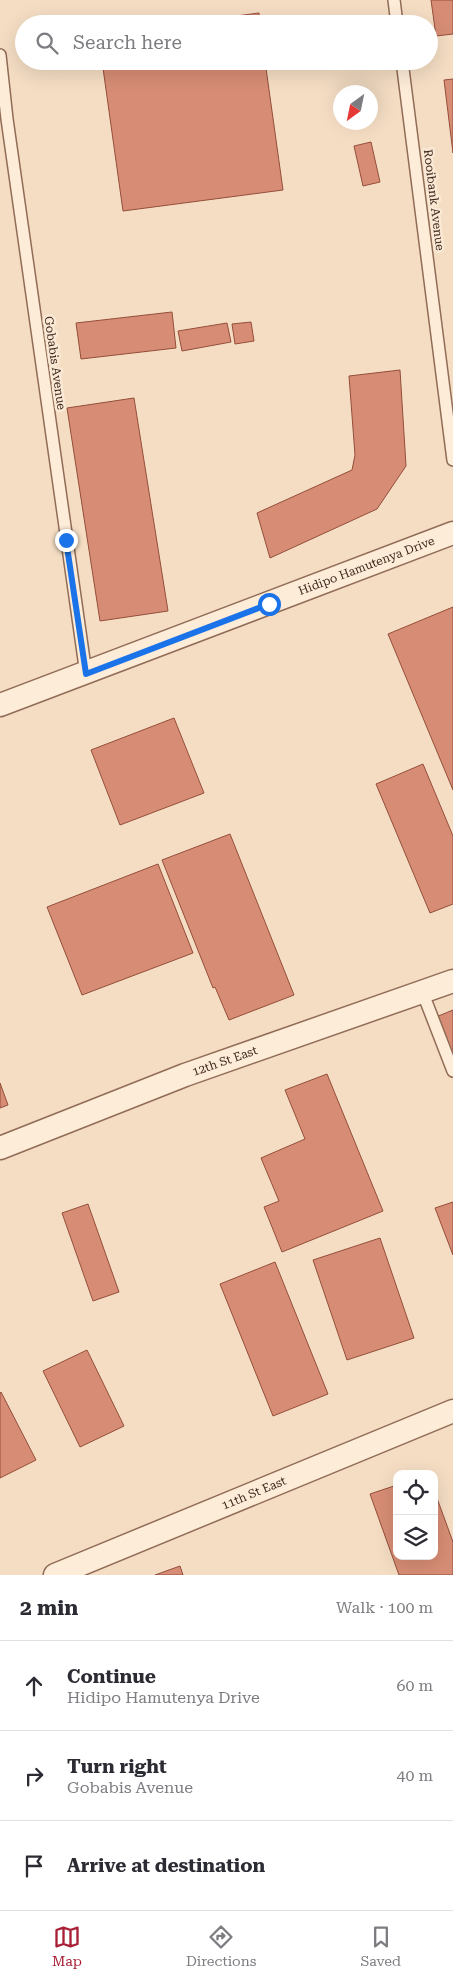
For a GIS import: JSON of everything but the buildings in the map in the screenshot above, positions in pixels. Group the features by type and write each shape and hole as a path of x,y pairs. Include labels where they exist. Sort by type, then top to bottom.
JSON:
{"street":[{"name":"Hidipo Hamutenya Drive","path":"0,705 86,674 453,533"},
{"name":"12th St East","path":"0,1148 185,1075 453,980"},
{"name":"11th St East","path":"56,1575 453,1411"}],"lane":[{"path":"394,0 396,15"},
{"name":"Gobabis Avenue","path":"0,54 7,119 86,674"},
{"name":"Rooibank Avenue","path":"403,70 453,460"},
{"path":"422,991 453,1071"}],"route":[{"path":"66,540 86,674 269,604"}]}
